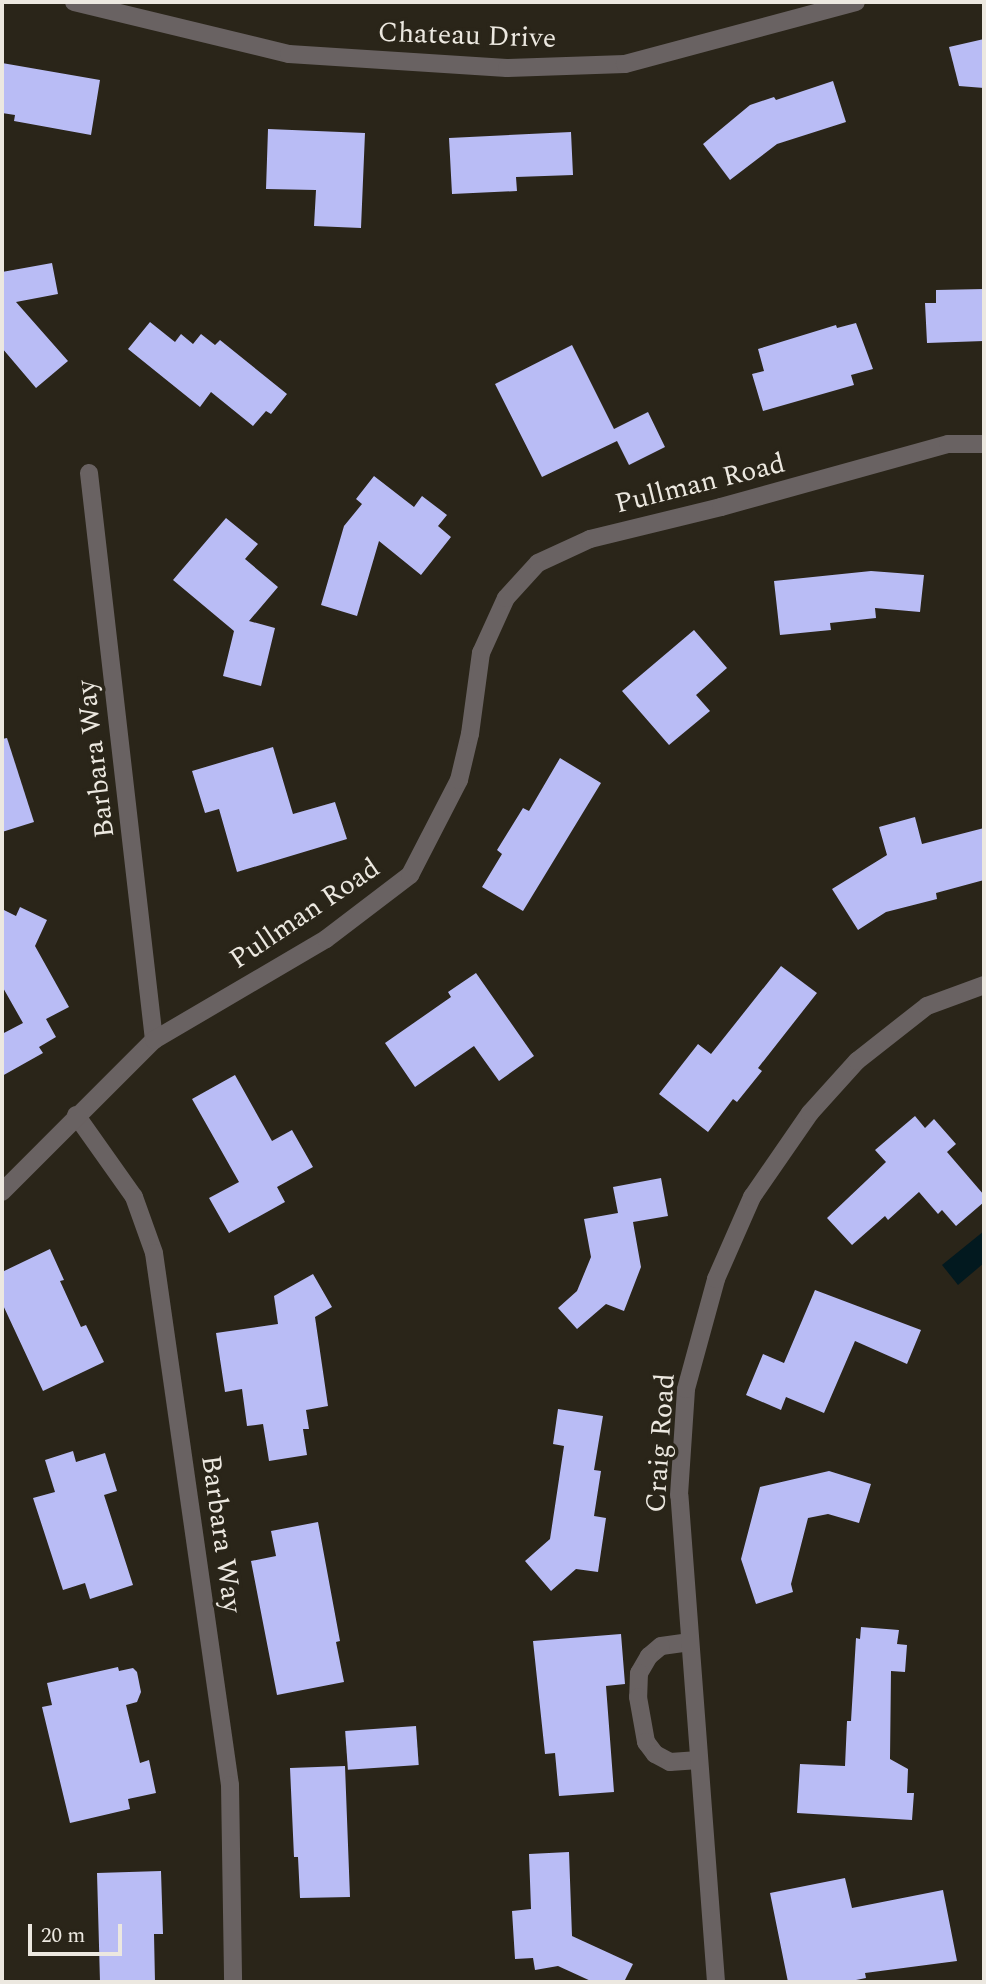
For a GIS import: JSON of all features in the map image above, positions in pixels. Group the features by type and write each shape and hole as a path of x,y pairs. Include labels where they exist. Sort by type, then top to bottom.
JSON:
{"street":[{"name":"Chateau Drive","path":"74,2 289,54 507,68 625,64 856,2"},
{"name":"Pullman Road","path":"2,1192 76,1115 154,1040 326,939 410,875 459,780 470,734 481,653 506,598 538,563 590,539 721,507 948,444 984,444"},
{"name":"Barbara Way","path":"89,473 154,1040"},
{"name":"Craig Road","path":"716,1982 679,1495 686,1390 716,1279 752,1197 810,1113 857,1061 927,1006 984,985"},
{"name":"Barbara Way","path":"76,1115 134,1197 154,1253 230,1785 233,1982"},
{"path":"690,1642 661,1646 649,1656 639,1673 638,1697 646,1742 655,1754 670,1762 699,1760"}],"water":[{"path":"984,1231 984,1263 958,1285 942,1265"}],"building":[{"path":"984,39 984,88 959,86 949,47"},
{"path":"2,63 100,80 91,135 14,121 15,115 2,113"},
{"path":"833,81 846,122 777,144 730,180 703,144 750,105 774,97 776,100"},
{"path":"268,129 365,133 361,228 314,226 316,190 266,189"},
{"path":"571,132 573,175 516,177 517,191 452,194 449,138"},
{"path":"52,263 58,294 16,302 68,361 36,388 2,348 2,272"},
{"path":"984,289 984,341 927,343 925,303 936,303 936,290"},
{"path":"150,322 175,342 181,334 193,344 201,334 215,345 220,340 287,394 271,414 266,411 253,426 211,392 200,407 128,349"},
{"path":"856,323 873,369 851,375 854,385 763,411 752,374 764,371 758,349 836,325 837,328"},
{"path":"572,345 614,429 648,412 665,447 629,465 617,441 542,477 495,384"},
{"path":"374,476 414,507 422,496 447,515 438,526 451,537 421,575 379,541 357,616 321,605 344,526 362,504 356,499"},
{"path":"226,518 258,544 245,559 278,587 249,621 275,628 261,686 223,676 234,631 173,580"},
{"path":"871,571 924,575 920,612 875,608 876,618 830,623 831,630 780,635 774,581"},
{"path":"694,630 727,668 696,695 710,711 669,745 622,691"},
{"path":"7,738 34,822 2,832 2,739"},
{"path":"273,747 293,814 335,802 347,839 237,872 219,809 205,813 192,771"},
{"path":"560,758 601,783 523,911 482,887 502,854 497,850 523,808 529,811"},
{"path":"915,817 922,844 984,828 984,880 936,893 937,899 886,912 858,930 832,889 887,855 879,827"},
{"path":"20,907 47,920 35,946 69,1007 46,1019 56,1037 39,1047 43,1053 2,1076 2,1034 23,1023 2,986 2,909 16,916"},
{"path":"781,966 817,993 758,1068 762,1071 737,1102 733,1099 708,1132 659,1094 698,1044 711,1054"},
{"path":"476,973 534,1056 499,1081 474,1046 415,1087 385,1043 451,997 448,992"},
{"path":"235,1075 272,1141 292,1130 313,1167 277,1187 285,1202 229,1233 209,1198 239,1182 192,1099"},
{"path":"915,1116 925,1128 934,1119 956,1144 947,1152 984,1195 984,1202 956,1226 942,1210 938,1214 919,1192 888,1220 885,1216 852,1245 827,1218 886,1162 875,1150"},
{"path":"661,1178 668,1216 633,1222 641,1267 624,1311 606,1304 577,1329 558,1308 577,1291 591,1257 584,1219 618,1213 613,1187"},
{"path":"50,1249 64,1280 60,1281 81,1327 86,1325 104,1362 43,1391 2,1303 2,1272"},
{"path":"313,1274 332,1307 315,1317 328,1406 306,1410 309,1429 303,1429 307,1455 269,1461 263,1424 247,1426 242,1389 225,1392 216,1333 278,1324 274,1296"},
{"path":"815,1290 921,1330 907,1364 855,1341 824,1413 786,1397 781,1410 746,1395 763,1354 784,1363"},
{"path":"558,1409 603,1416 594,1470 601,1471 594,1516 606,1518 598,1572 576,1569 551,1591 525,1561 550,1539 564,1446 553,1444"},
{"path":"73,1451 76,1462 105,1453 117,1491 104,1495 133,1585 90,1599 85,1583 63,1590 33,1498 55,1492 45,1460"},
{"path":"829,1471 871,1484 859,1523 828,1514 808,1518 791,1584 793,1592 756,1604 741,1559 760,1487"},
{"path":"318,1522 340,1641 336,1642 344,1682 277,1695 251,1561 276,1556 271,1531"},
{"path":"861,1627 899,1630 897,1644 907,1645 905,1672 891,1671 890,1759 908,1769 907,1793 914,1793 912,1820 797,1813 800,1764 845,1766 847,1721 851,1721 856,1638 860,1639"},
{"path":"621,1634 625,1684 606,1686 614,1792 559,1796 555,1753 545,1754 533,1641"},
{"path":"118,1667 119,1671 133,1668 137,1672 141,1692 137,1702 126,1705 140,1763 149,1760 156,1793 128,1799 130,1809 70,1823 42,1707 52,1705 47,1683"},
{"path":"416,1726 419,1765 348,1770 345,1731"},
{"path":"345,1766 350,1897 300,1898 298,1857 294,1857 290,1768"},
{"path":"569,1852 572,1936 633,1964 624,1982 593,1982 558,1966 535,1970 533,1958 515,1959 512,1911 531,1909 529,1854"},
{"path":"161,1871 163,1934 154,1934 155,1982 100,1982 97,1873"},
{"path":"845,1878 852,1908 943,1890 957,1961 865,1973 866,1978 856,1982 788,1982 770,1893"}]}
